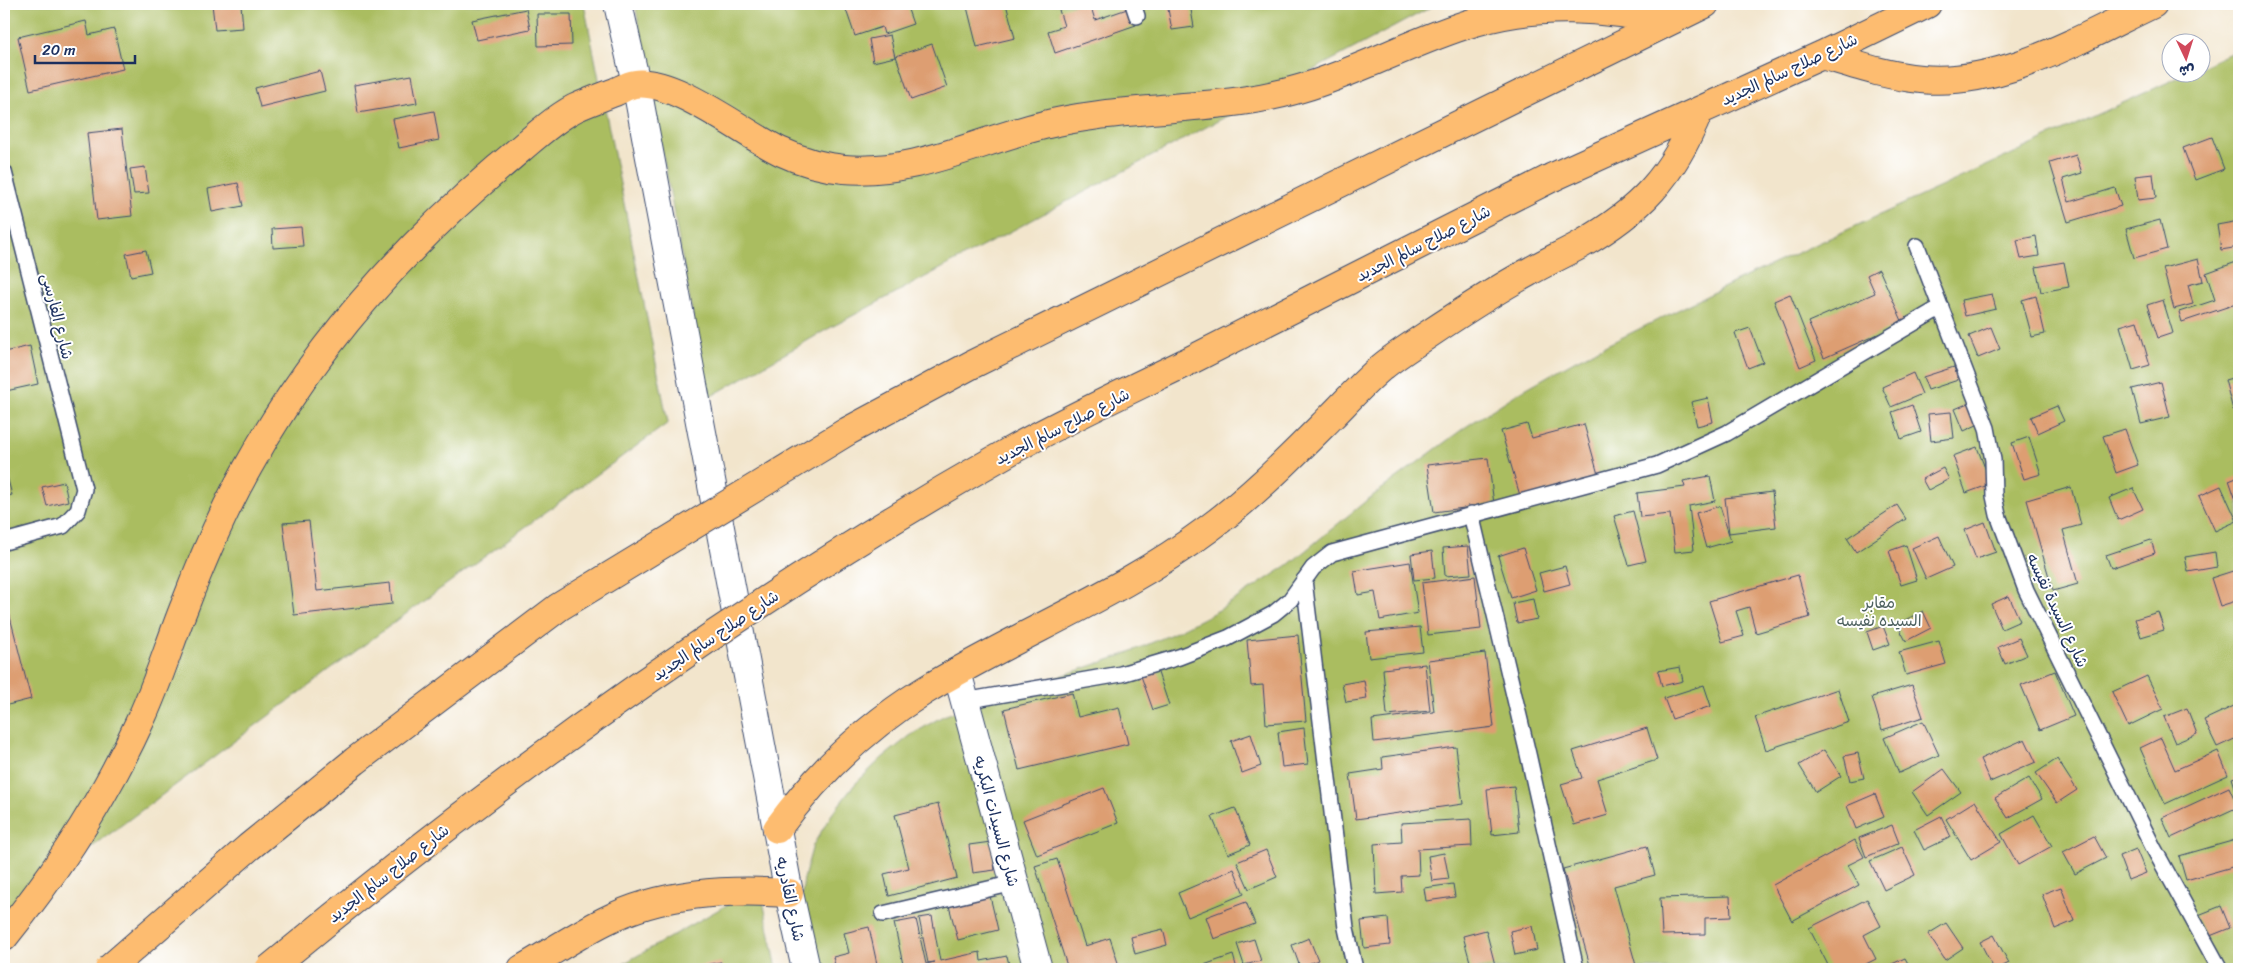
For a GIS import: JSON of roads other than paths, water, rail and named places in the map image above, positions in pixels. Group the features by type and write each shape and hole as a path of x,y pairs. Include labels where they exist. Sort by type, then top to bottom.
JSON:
{"highway":[{"path":"109,969 249,846 464,676 559,607 848,431 971,365 1705,4"},
{"name":"شارع صلاح سالم الجديد","path":"269,969 406,858 530,764 641,684 754,608 886,524 1013,450 1553,177 1822,55 1927,4"},
{"path":"1822,55 1893,75 1923,79 1954,79 1986,75 2017,67 2153,4"},
{"path":"4,937 62,860 92,813 119,764 144,714 201,563 223,515 251,461 300,380 384,277 430,230 475,188 571,110 636,83 659,87 686,97 778,150 806,161 835,168 865,170 895,168 924,162 1010,134 1072,118 1234,102 1301,89 1331,79 1471,23 1503,15 1568,8 1602,10 1668,22"},
{"path":"777,828 801,796 828,767 858,740 922,692 1081,608 1166,558 1248,498 1383,366 1472,306 1527,272 1580,245 1636,207 1657,187 1674,163 1688,138 1699,111"},
{"path":"522,969 607,920 650,904 696,894 743,890 789,893"}],"street":[{"name":"شارع القادريه","path":"618,4 636,83 789,893 806,969"},
{"name":"شارع السيدات البكريه","path":"957,672 1038,969"}],"lane":[{"name":"شارع الفارسى","path":"4,172 84,489 78,510 63,526 4,542"},
{"name":"شارع السيدة نفيسه","path":"1917,246 1987,428 1991,444 1994,496 1998,515 2026,590 2153,847 2220,969"},
{"path":"964,700 1122,674 1179,657 1228,638 1273,614 1290,600 1313,568 1332,553 1657,465 1727,433 1941,307"},
{"path":"1471,514 1528,754 1576,969"},
{"path":"1304,580 1346,928 1356,969"},
{"path":"883,914 1014,884"}],"park label":[{"name":"مقابر السيده نفيسه","path":"1879,611"}]}
